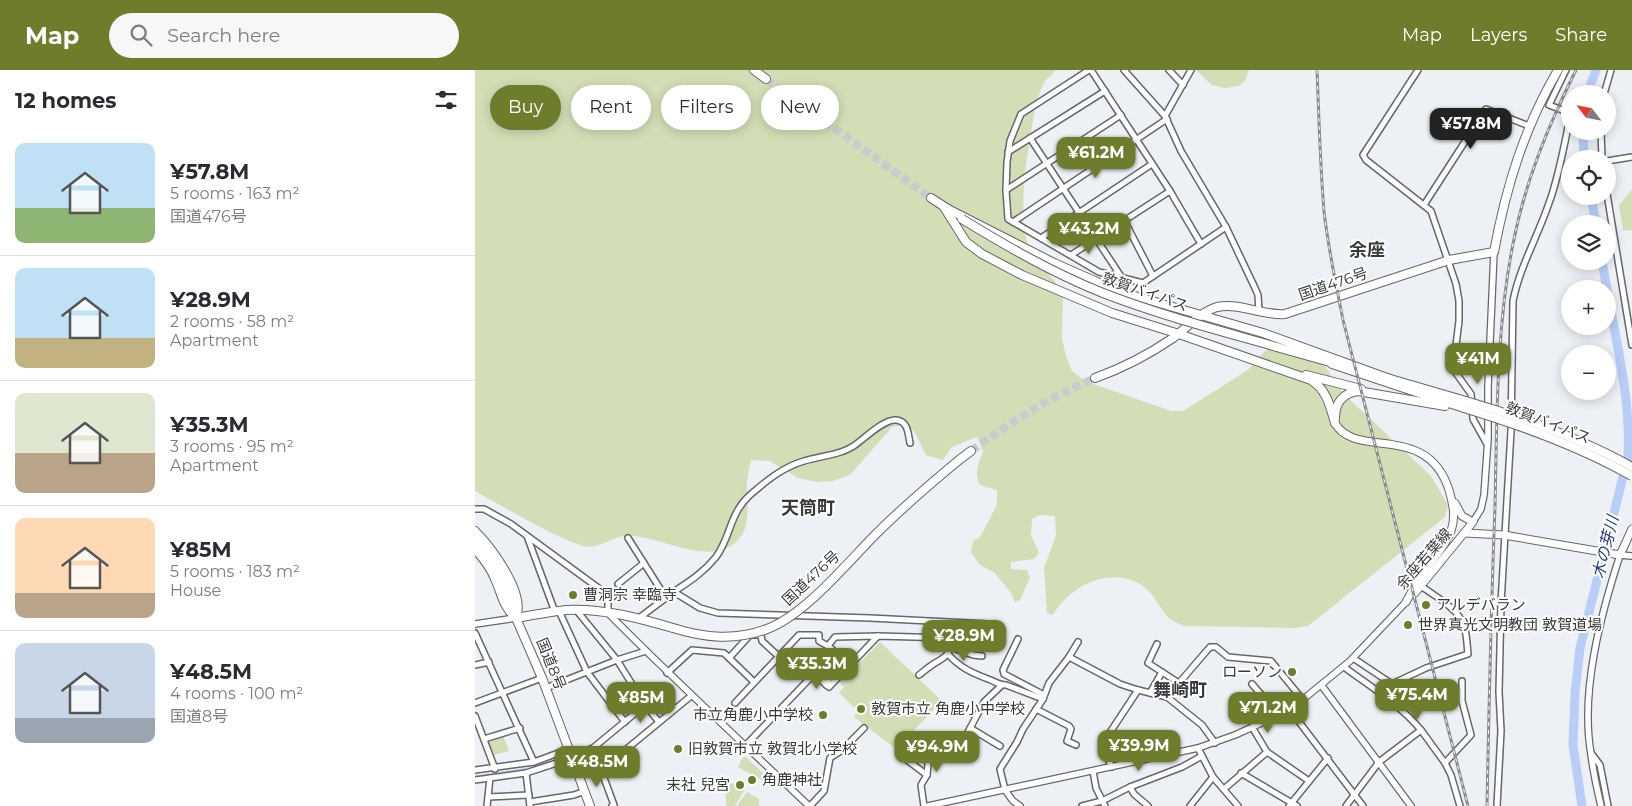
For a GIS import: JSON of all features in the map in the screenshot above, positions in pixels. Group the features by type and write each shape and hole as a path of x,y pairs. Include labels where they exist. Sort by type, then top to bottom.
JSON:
{"highway":[{"path":"754,70 765,79"},
{"path":"1493,252 1505,197 1529,126 1558,70"},
{"name":"敦賀バイパス","path":"931,198 1050,269 1103,293 1189,322 1390,379 1465,406 1476,412 1571,445 1632,476"},
{"path":"944,207 961,236 972,247 994,261 1095,307 1179,334 1316,383 1325,393 1335,423"},
{"path":"963,218 1079,275 1116,290 1263,333 1390,379"},
{"name":"国道476号","path":"1095,378 1131,364 1179,334 1202,314 1214,308 1228,306 1277,314 1294,312 1449,260 1493,252"},
{"name":"敦賀バイパス","path":"1309,356 1465,406 1504,412 1575,438 1632,467"},
{"path":"1264,364 1365,390 1465,406"},
{"path":"1335,423 1336,408 1341,398 1349,393 1365,390"},
{"name":"国道476号","path":"516,618 577,611 639,618 700,635 735,637 757,632 778,624 797,612 909,502 971,451"},
{"path":"475,531 498,557 507,574 517,602 516,618 507,611 495,578 475,548"},
{"name":"国道8号","path":"475,539 499,572 516,618 546,688 590,806"}],"main road":[{"name":"余座若葉線","path":"1335,423 1342,431 1355,438 1396,445 1420,452 1436,466 1461,515 1473,522 1406,602"},
{"name":"余座若葉線","path":"1406,602 1451,530 1454,513 1449,489"},
{"path":"1621,555 1632,529"},
{"name":"余座若葉線","path":"1465,533 1504,535 1621,555"}],"street":[{"path":"1201,244 1170,191 1090,70 1021,114 1010,141 1008,152 1006,190 1008,219 1099,272 1143,283 1153,276 1201,244 1226,227"},
{"path":"1125,70 1166,118 1181,151 1226,227 1258,295 1259,312"},
{"path":"1169,70 1183,85"},
{"path":"1013,222 1137,140 1166,118 1191,70"},
{"path":"1418,70 1363,155 1366,160 1431,211 1449,260 1459,301 1459,322 1453,369 1471,394 1476,412 1473,419 1487,444"},
{"path":"1561,111 1549,105 1566,70"},
{"path":"1607,85 1611,70"},
{"path":"1008,152 1105,91"},
{"path":"1424,205 1486,109 1529,126"},
{"path":"1006,190 1121,115"},
{"path":"1030,138 1123,278"},
{"path":"1497,806 1501,730 1501,603 1511,432 1513,301 1519,277 1549,204 1557,179 1565,140"},
{"path":"1616,160 1632,157"},
{"path":"1041,238 1152,164"},
{"path":"1071,255 1170,191"},
{"path":"1609,205 1632,345"},
{"path":"1124,220 1153,276"},
{"path":"1473,522 1481,509 1483,499 1487,444 1493,252"},
{"path":"639,618 699,575 715,557 724,543 731,522 739,507 775,474 802,461 845,450 893,419 905,424 910,443"},
{"path":"475,509 484,509 527,535 607,595 608,613 691,696 810,806 825,791 830,758 864,728"},
{"path":"527,535 557,612 587,672 625,722"},
{"path":"628,538 666,598"},
{"path":"1601,806 1591,753 1589,709 1595,648 1601,620 1621,555 1632,556"},
{"path":"619,584 644,563"},
{"path":"1353,658 1392,684 1426,668 1468,654 1464,627 1459,616 1421,586"},
{"path":"674,592 700,608 718,613 989,624"},
{"path":"941,741 929,753 927,775 921,785 926,806 1112,767 1215,743 1290,710 1344,667 1406,602"},
{"path":"577,611 617,660 645,705 659,722"},
{"path":"475,624 516,618"},
{"path":"475,633 535,762"},
{"path":"729,658 751,635 761,635 762,642 808,680"},
{"path":"735,703 799,635 819,635 819,641 841,657 826,685"},
{"path":"746,745 813,674 829,687 878,636"},
{"path":"828,646 835,637 949,638 950,647 948,654 919,675"},
{"path":"1018,639 1003,670 1004,674 1043,697"},
{"path":"1021,806 1011,803 1005,790 1000,769 1043,697 1049,683 1078,642"},
{"path":"1157,644 1147,663 1179,683"},
{"path":"950,647 982,656"},
{"path":"1167,697 1210,647 1216,647 1228,657 1271,661 1303,700"},
{"path":"667,673 692,650 724,653 754,682"},
{"path":"546,688 617,660 646,652"},
{"path":"948,654 955,662 967,670 1002,685 1006,684 1043,697"},
{"path":"1069,657 1120,684 1167,697 1202,725 1215,743"},
{"path":"475,664 489,662"},
{"path":"1344,667 1385,696 1421,730 1445,763 1451,775 1460,806"},
{"path":"1150,693 1162,672"},
{"path":"475,703 542,678"},
{"path":"1445,763 1471,735 1462,701 1462,681"},
{"path":"1252,684 1279,715"},
{"path":"958,751 984,702 1002,685"},
{"path":"1322,686 1411,806"},
{"path":"1112,767 1105,753 1107,737 1138,690"},
{"path":"601,770 691,696"},
{"path":"475,770 495,769 535,762 593,748 645,705"},
{"path":"1036,709 1069,726 1071,729 1067,741 1076,745"},
{"path":"1290,710 1363,806"},
{"path":"475,716 495,769"},
{"path":"1252,727 1267,752 1309,781"},
{"path":"484,739 520,728"},
{"path":"970,728 1000,746"},
{"path":"1346,806 1379,762 1421,730"},
{"path":"593,748 615,805 612,806"},
{"path":"1198,748 1213,777 1239,806"},
{"path":"1223,789 1267,752"},
{"path":"1591,753 1600,765 1608,806"},
{"path":"475,780 526,773 571,754"},
{"path":"1082,806 1103,804 1129,787 1182,767 1202,756"},
{"path":"1290,804 1328,758"},
{"path":"907,760 927,775"},
{"path":"1093,771 1096,788 1103,804"},
{"path":"526,773 530,804 575,795 585,791"},
{"path":"1241,773 1290,804 1297,806"},
{"path":"1190,806 1213,777"},
{"path":"487,806 490,778"},
{"path":"1129,787 1148,806"},
{"path":"488,797 529,794"}],"green space":[{"path":"475,70 1056,70 1044,82 1036,102 1024,177 1023,227 1029,248 1063,295 1062,338 1072,371 1085,381 1171,411 1183,411 1248,370 1265,351 1280,343 1298,341 1311,346 1344,394 1431,476 1448,505 1445,517 1308,626 1294,628 1184,626 1170,619 1143,586 1131,580 1118,577 1093,581 1081,587 1060,604 1053,615 1047,613 1044,568 1056,535 1055,516 1040,515 1032,519 1031,535 1039,553 1034,559 1011,562 1011,569 1027,570 1030,578 1020,600 1015,602 1011,593 995,573 979,564 971,552 973,541 980,537 997,505 997,490 980,485 978,481 977,468 983,452 977,437 952,447 943,460 926,455 914,431 904,425 892,427 850,475 833,481 817,482 798,478 770,461 751,460 747,482 745,529 731,546 717,551 686,549 637,536 623,536 598,545 583,546 556,535 475,491"},
{"path":"1196,70 1249,70 1245,81 1239,86 1224,88 1212,85"},
{"path":"1632,189 1632,230 1623,231 1619,205"},
{"path":"880,642 942,701 896,749 854,717 858,711 839,693 844,687 840,683"},
{"path":"503,735 509,751 493,755 488,740"},
{"path":"743,757 746,757 769,779 767,783 738,767"},
{"path":"728,781 744,790 735,806 726,806 726,782"},
{"path":"747,792 759,799 759,806 737,806"}],"waterway":[{"name":"木の芽川","path":"1590,85 1596,70"},
{"name":"木の芽川","path":"1583,140 1584,150"},
{"name":"木の芽川","path":"1593,205 1594,215"},
{"name":"木の芽川","path":"1604,270 1605,280"},
{"name":"木の芽川","path":"1582,806 1573,745 1575,693 1580,648 1628,457 1625,394 1616,335"},
{"path":"475,776 529,768 561,758"}],"tunnel":[{"path":"766,79 931,198"},
{"path":"971,451 1031,411 1095,378"}],"railway":[{"path":"1317,70 1324,211 1343,320 1468,806"},
{"path":"1487,806 1497,409 1503,309 1513,244 1531,176 1547,133 1576,70"}],"place":[{"name":"曹洞宗 幸臨寺","path":"573,595"},
{"name":"アルデバラン","path":"1426,605"},
{"name":"世界真光文明教団 敦賀道場","path":"1408,625"},
{"name":"ローソン","path":"1292,672"},
{"name":"敦賀市立 角鹿小中学校","path":"861,709"},
{"name":"市立角鹿小中学校","path":"823,715"},
{"name":"旧敦賀市立 敦賀北小学校","path":"678,749"},
{"name":"角鹿神社","path":"752,780"},
{"name":"末社 兒宮","path":"740,785"}],"district":[{"name":"余座","path":"1367,250"},
{"name":"天筒町","path":"808,508"},
{"name":"舞崎町","path":"1180,690"}]}
